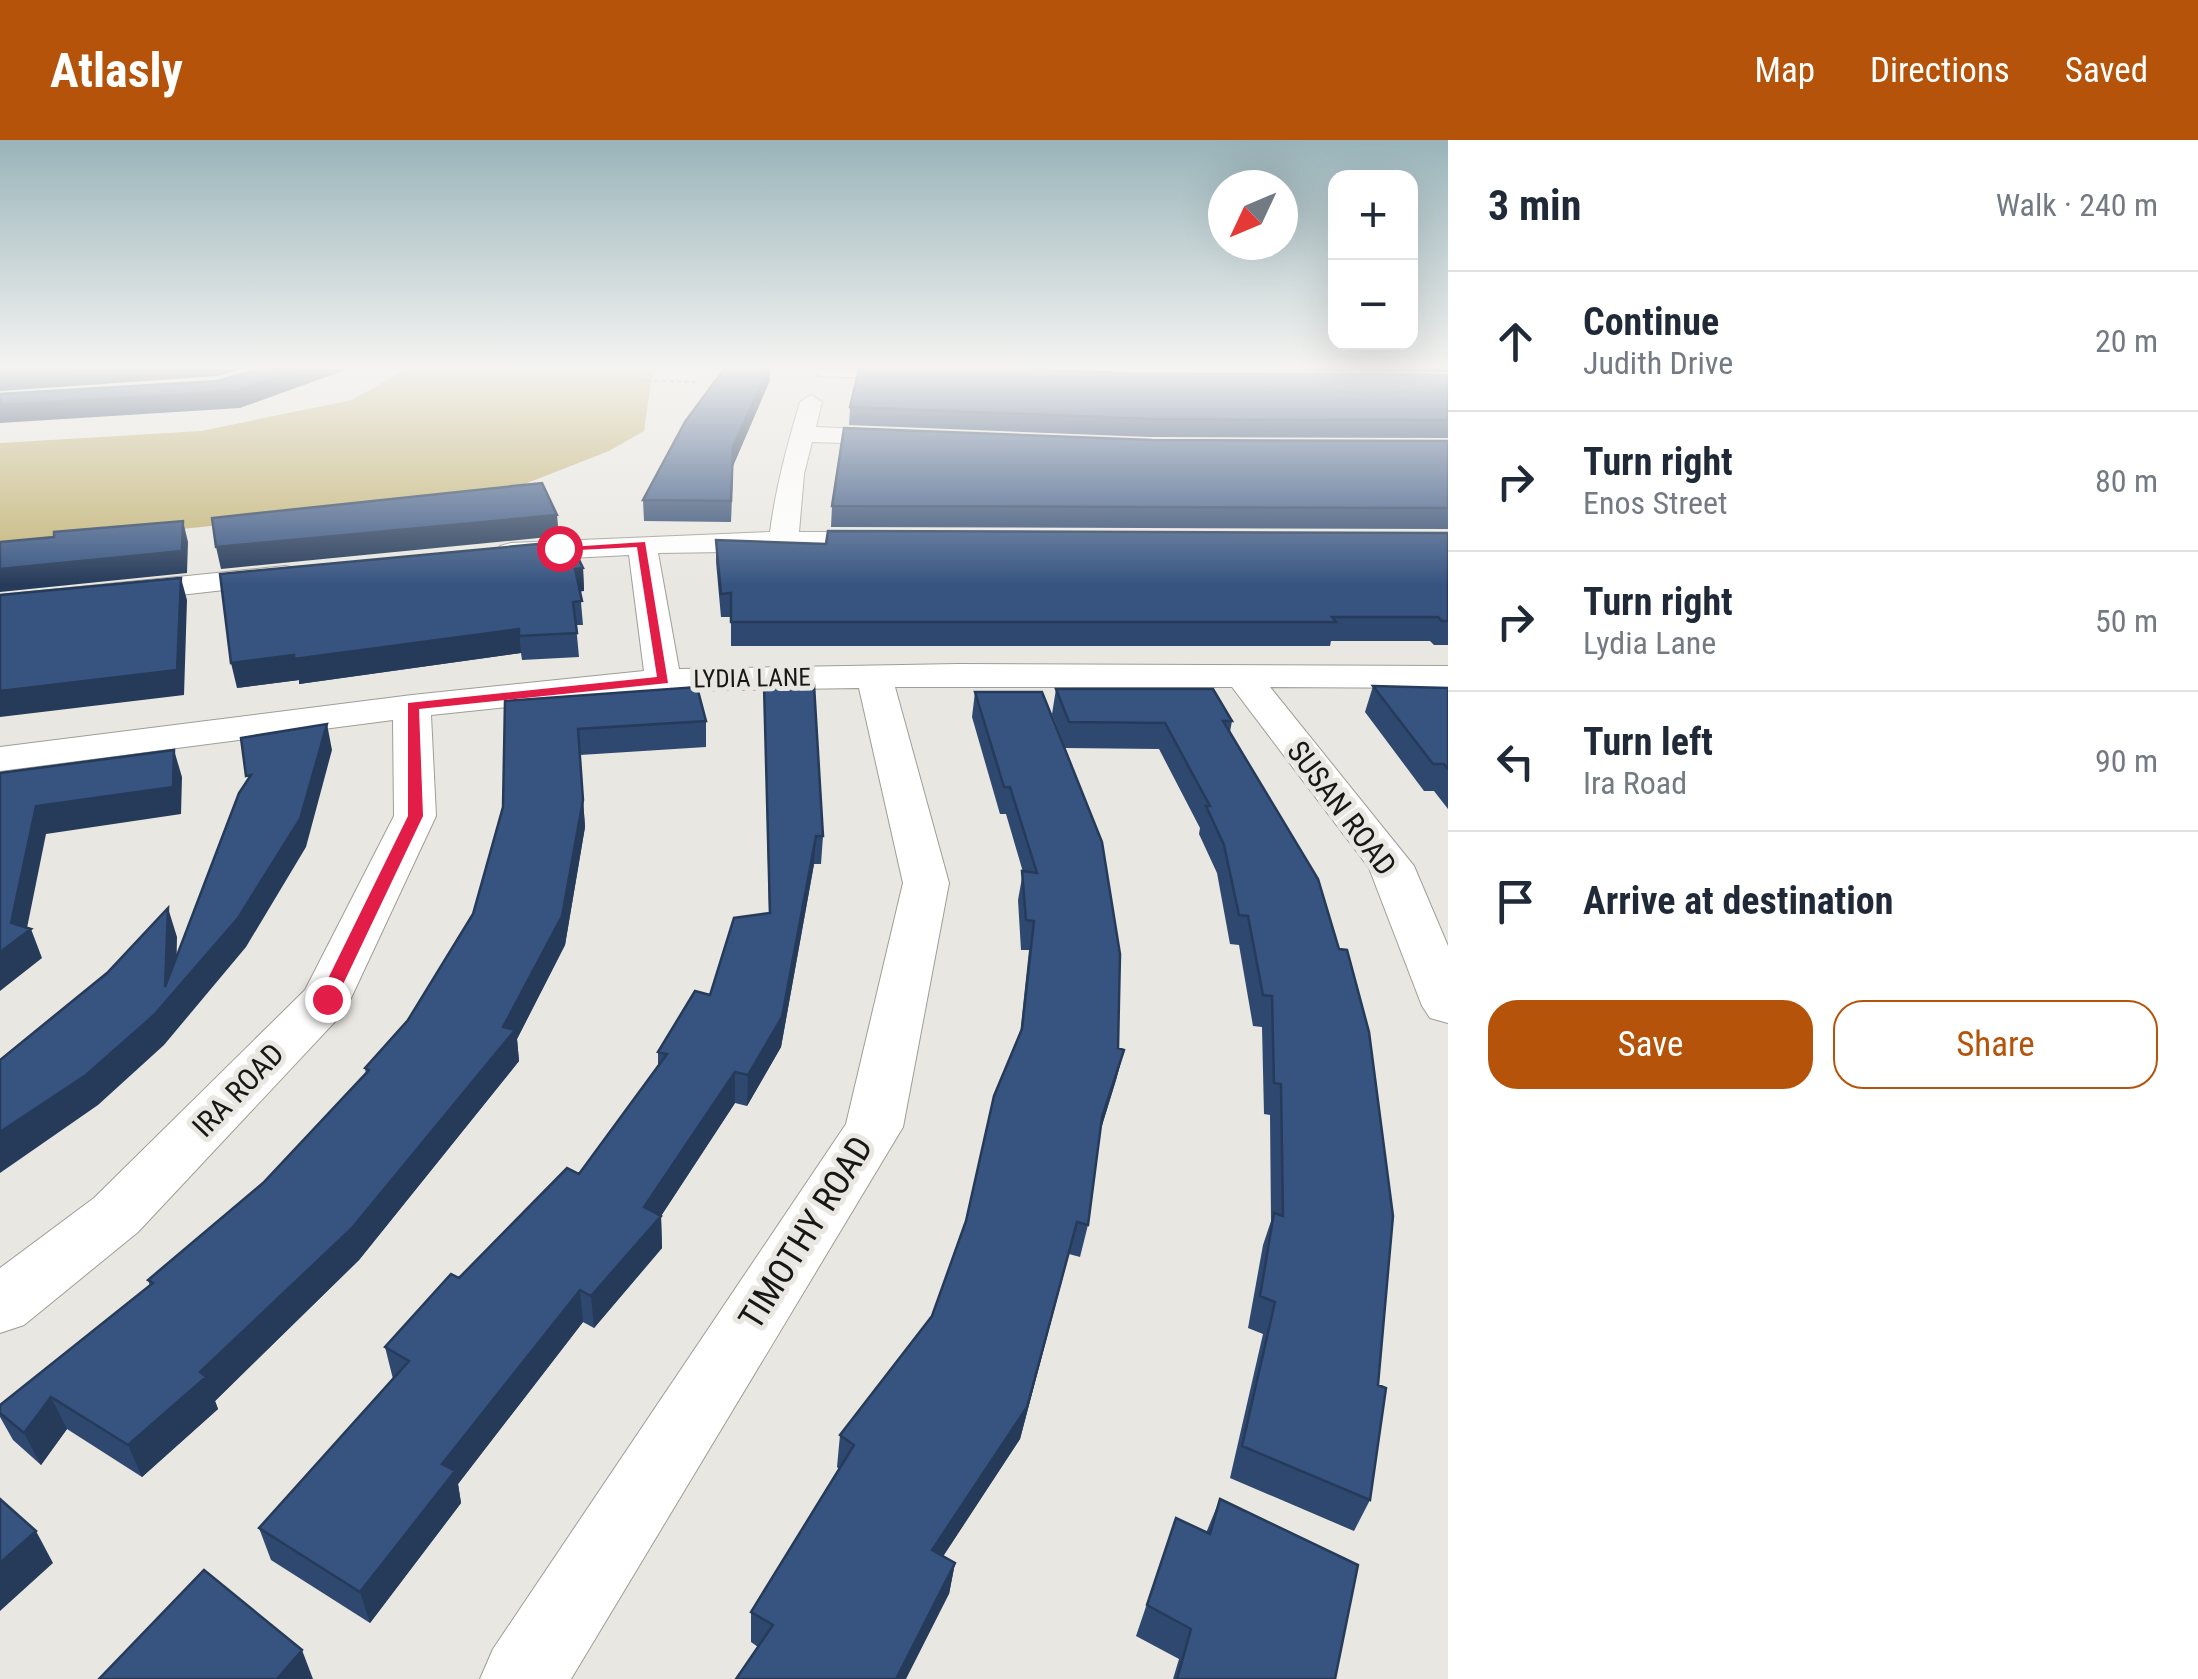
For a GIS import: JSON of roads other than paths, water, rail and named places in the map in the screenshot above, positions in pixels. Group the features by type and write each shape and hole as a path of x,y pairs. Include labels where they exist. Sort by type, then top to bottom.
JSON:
{"street":[{"path":"784,540 791,474 799,441"},
{"path":"485,554 642,544 921,541"},
{"path":"642,544 663,680"},
{"path":"0,605 312,572"},
{"name":"LYDIA LANE","path":"0,759 412,706 663,680 874,676 1448,677"},
{"name":"TIMOTHY ROAD","path":"523,1679 874,1126 926,883 874,676"},
{"name":"SUSAN ROAD","path":"1242,676 1391,866 1448,1006"},
{"name":"IRA ROAD","path":"0,1305 116,1215 327,999 416,816 412,706"}]}
